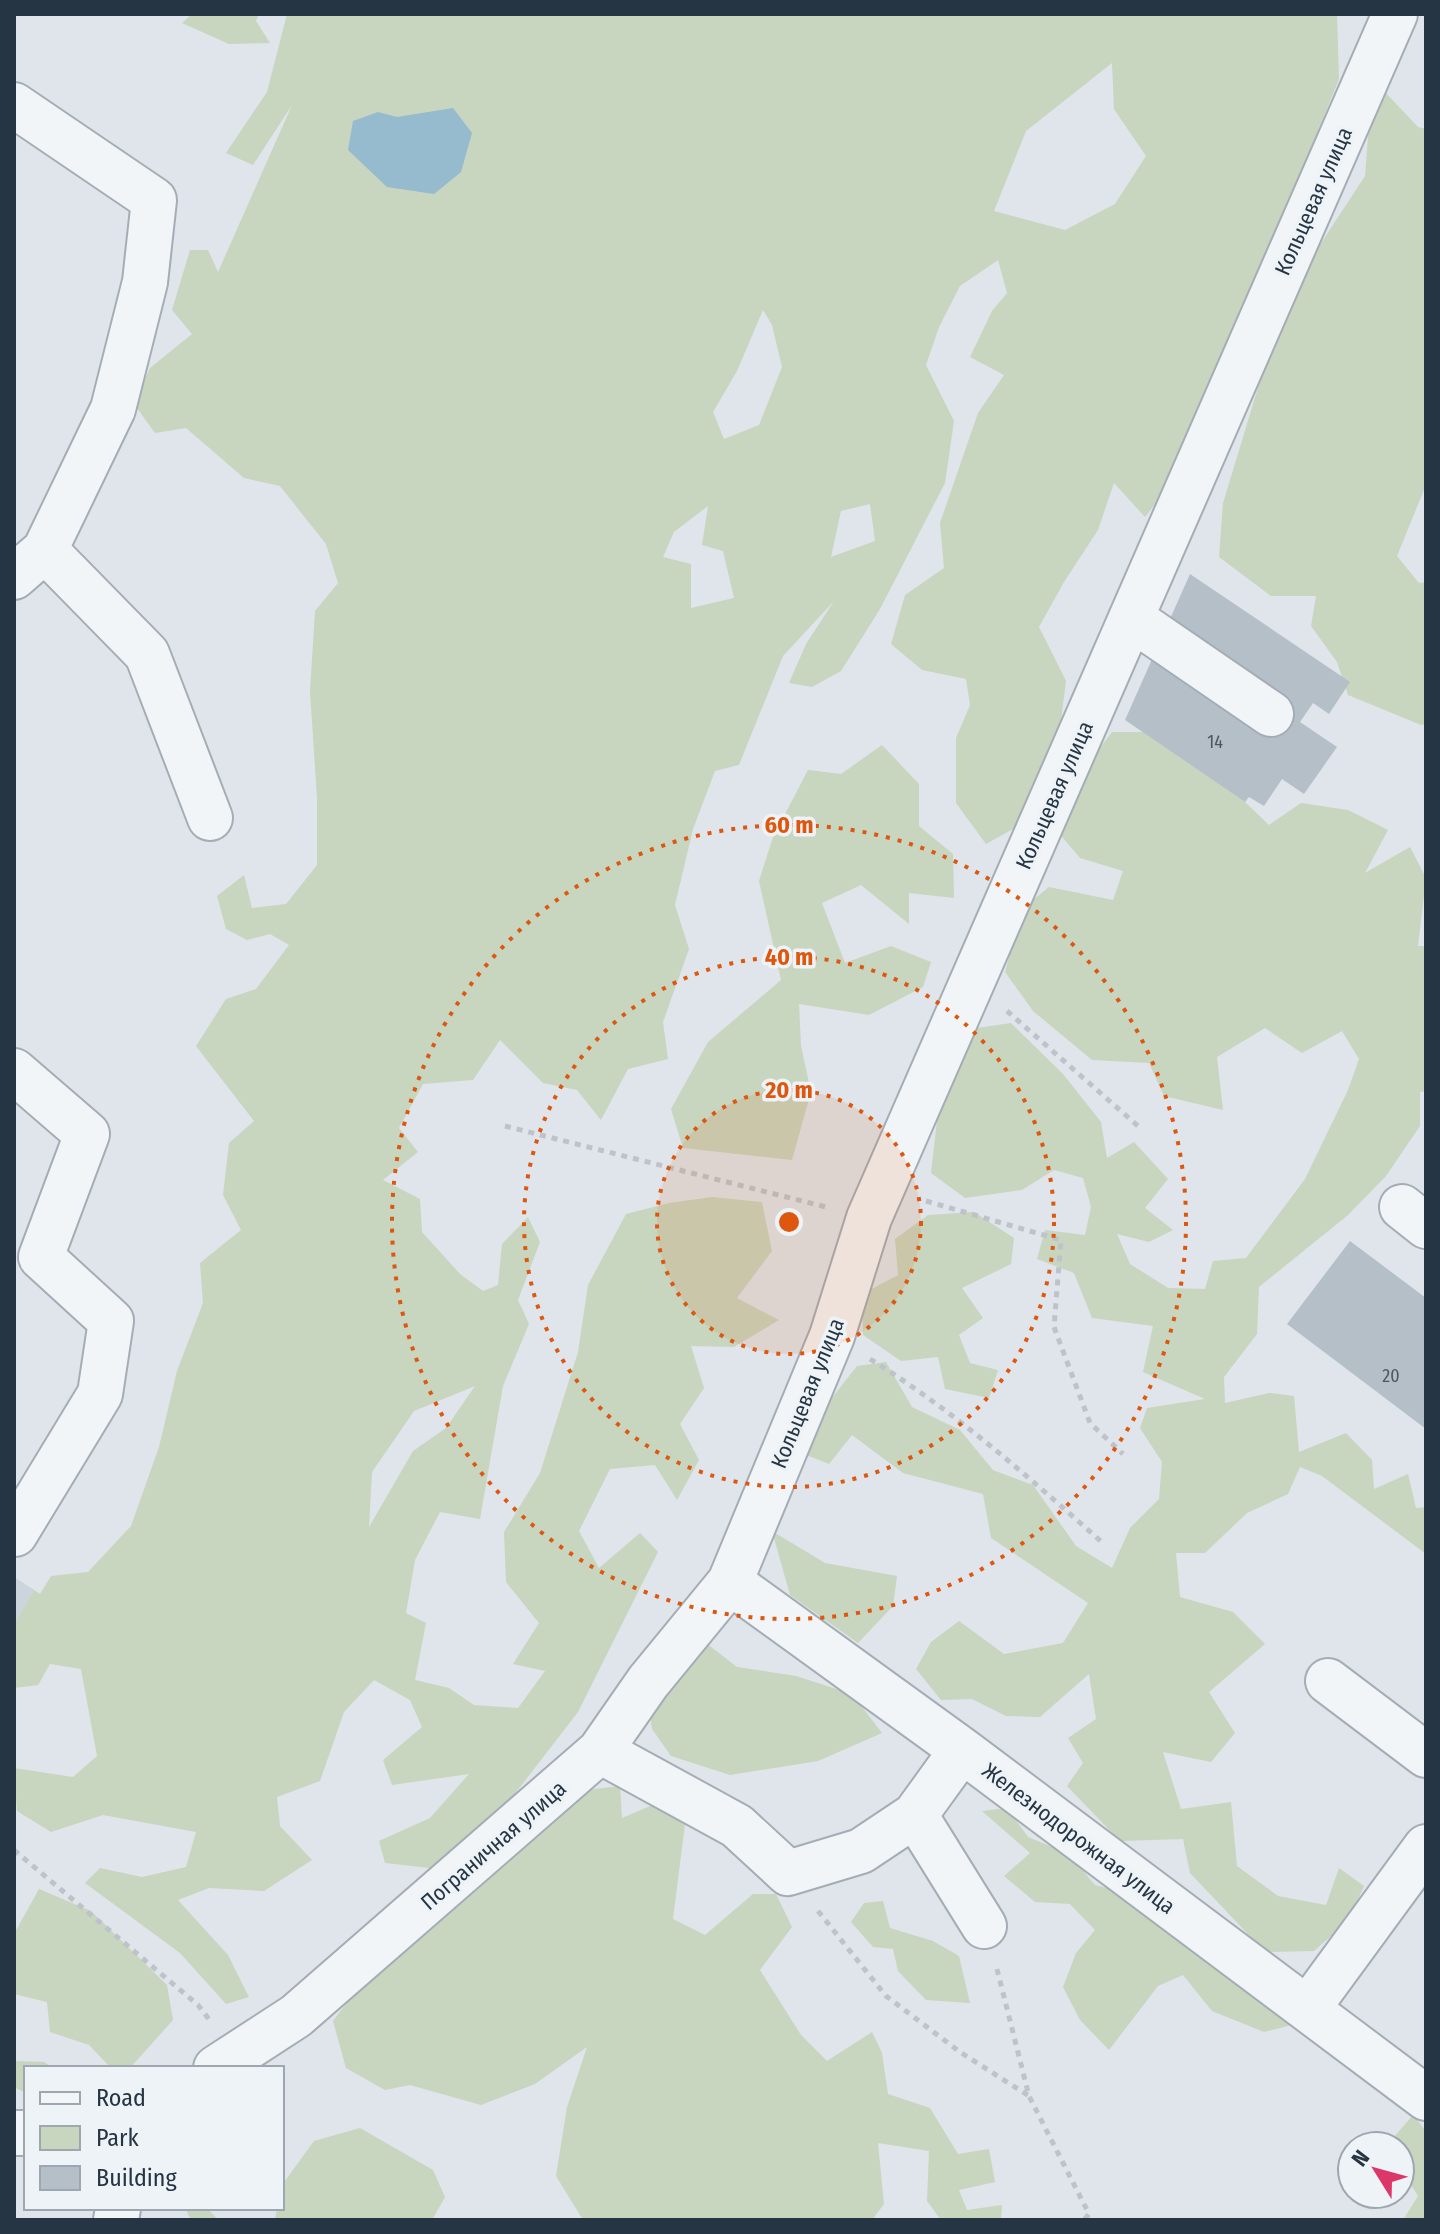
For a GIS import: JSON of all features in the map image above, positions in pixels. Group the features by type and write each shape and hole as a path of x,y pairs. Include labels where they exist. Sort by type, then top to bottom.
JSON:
{"street":[{"name":"Кольцевая улица","path":"730,1582 832,1336 876,1204 1395,14"},
{"path":"14,105 154,200 145,282 113,409 30,563 147,654 210,818"},
{"path":"1131,618 1271,714"},
{"path":"14,1071 87,1134 41,1257 111,1321 100,1394 15,1534"},
{"name":"Железнодорожная улица","path":"730,1582 962,1750 1426,2098"},
{"name":"Пограничная улица","path":"226,2061 296,2016 600,1751 648,1682 730,1582"},
{"path":"1328,1681 1426,1755"},
{"path":"600,1751 737,1826 788,1873 861,1851 915,1815 962,1750"},
{"path":"915,1815 984,1926"},
{"path":"1308,2008 1426,1847"}],"path":[{"path":"973,982 1138,1126"},
{"path":"505,1126 1061,1240 1054,1327 1090,1423 1123,1454"},
{"path":"832,1336 923,1392 1009,1460 1103,1543"},
{"path":"14,1850 198,2005 226,2061"},
{"path":"788,1873 886,1996 960,2052 1029,2096"},
{"path":"984,1926 1009,2011 1029,2096 1089,2214 1084,2220"}],"shaded area":[{"path":"14,1577 34,1590 14,1624"}],"green space":[{"path":"192,14 259,14 256,21 270,43 229,44 182,23"},
{"path":"287,14 1337,14 1339,79 1180,472 1145,517 1114,483 1098,530 1039,627 1066,681 1057,751 1024,823 986,844 956,803 956,738 970,705 966,679 922,670 891,644 905,595 944,568 940,523 978,413 1004,375 970,357 992,311 1007,293 998,260 960,286 939,327 926,365 954,421 945,483 880,609 841,671 812,687 789,683 806,644 834,601 783,656 739,765 715,771 693,829 675,905 689,949 663,1022 668,1059 628,1069 601,1120 577,1090 543,1083 500,1040 473,1080 423,1084 399,1128 418,1152 383,1180 420,1199 422,1232 460,1274 483,1291 498,1285 502,1244 528,1217 540,1242 518,1300 529,1324 503,1386 480,1519 440,1512 415,1560 406,1613 426,1623 415,1680 449,1688 474,1705 518,1708 545,1671 513,1664 539,1623 506,1582 504,1532 540,1473 578,1352 588,1285 626,1214 669,1203 712,1197 762,1202 772,1251 737,1298 779,1320 734,1347 691,1346 704,1388 680,1424 699,1460 677,1500 655,1465 610,1469 579,1531 599,1568 640,1533 658,1552 578,1712 490,1826 430,1868 385,1863 379,1841 430,1818 469,1774 392,1785 383,1760 422,1727 410,1700 374,1680 344,1712 320,1781 277,1797 280,1826 312,1860 264,1891 209,1888 178,1900 228,1955 249,1997 226,2004 180,1953 85,1883 100,1868 142,1877 186,1867 196,1832 103,1815 51,1832 17,1811 14,1768 73,1777 97,1756 81,1669 50,1664 38,1685 14,1688 14,1624 34,1590 40,1594 51,1576 88,1572 131,1526 159,1447 177,1371 203,1303 200,1263 241,1230 223,1195 229,1143 254,1121 196,1046 226,999 256,989 289,945 270,934 247,940 226,929 217,896 244,875 252,908 286,904 317,865 317,798 310,691 315,611 338,583 326,544 280,486 244,478 186,428 155,433 134,404 150,368 192,334 172,310 190,250 208,250 218,272 292,105 253,165 226,153 267,92","holes":["1112,63 1114,109 1146,156 1115,204 1065,230 994,211 1026,131","763,310 772,325 782,367 759,425 724,439 713,412 737,371","870,504 875,541 831,557 841,511","708,506 702,545 723,551 734,598 691,608 691,564 663,557 674,532","475,1386 446,1428 413,1451 369,1527 372,1472 414,1411"]},
{"path":"1384,91 1418,127 1426,129 1426,485 1397,556 1419,583 1426,582 1426,724 1421,725 1348,695 1337,662 1311,626 1316,596 1271,596 1219,557 1223,503 1271,345 1310,260 1365,176 1369,124"},
{"path":"1112,732 1143,732 1245,802 1269,825 1301,803 1348,810 1388,830 1365,873 1410,847 1426,878 1418,946 1426,946 1426,1091 1420,1092 1420,1126 1386,1176 1348,1215 1259,1287 1257,1334 1224,1377 1225,1403 1269,1393 1294,1396 1299,1452 1346,1433 1372,1460 1374,1489 1408,1474 1416,1508 1426,1507 1426,1554 1322,1476 1300,1467 1288,1494 1247,1513 1205,1553 1176,1553 1180,1597 1233,1612 1265,1644 1209,1692 1235,1733 1211,1762 1163,1752 1181,1809 1231,1802 1237,1866 1278,1896 1326,1905 1339,1868 1364,1886 1348,1921 1314,1951 1265,1952 1190,1873 1183,1839 1120,1841 1067,1786 1083,1763 1068,1738 1096,1719 1089,1674 1040,1717 1006,1716 972,1699 941,1700 916,1669 931,1642 959,1621 1004,1654 1063,1643 1088,1603 991,1538 983,1494 903,1473 852,1435 829,1464 799,1452 824,1408 857,1366 886,1362 912,1407 960,1430 993,1470 1033,1485 1076,1546 1112,1568 1130,1528 1159,1499 1162,1462 1140,1428 1147,1408 1205,1399 1143,1372 1153,1326 1092,1318 1074,1273 1037,1259 1045,1230 1085,1235 1091,1207 1083,1178 1054,1170 1022,1190 965,1198 931,1173 940,1095 977,1028 1011,1023 1063,1074 1101,1122 1107,1158 1134,1142 1168,1179 1145,1208 1173,1230 1149,1242 1117,1234 1130,1264 1168,1288 1205,1289 1213,1261 1246,1258 1305,1179 1348,1090 1359,1059 1342,1031 1302,1053 1265,1028 1217,1057 1223,1110 1164,1096 1149,1063 1092,1060 1033,1011 1005,972 1023,908 1049,887 1113,900 1123,871 1080,858 1058,832 1082,771"},
{"path":"882,745 919,784 919,826 953,854 954,898 909,893 909,924 861,885 822,903 845,963 891,946 931,962 923,987 869,1015 799,1004 801,1046 811,1092 792,1160 683,1148 671,1109 708,1042 781,980 759,881 773,837 808,770 841,774"},
{"path":"974,1212 1014,1238 1011,1264 962,1288 983,1318 959,1335 970,1363 998,1370 989,1398 945,1389 938,1357 901,1361 863,1335 862,1294 898,1275 895,1239 928,1215"},
{"path":"772,1531 825,1563 897,1576 893,1606 858,1643 790,1595"},
{"path":"701,1639 737,1667 796,1676 852,1694 882,1733 818,1761 730,1775 671,1756 652,1729 647,1693"},
{"path":"620,1786 622,1818 662,1801 685,1824 673,1919 705,1935 753,1894 776,1894 792,1927 760,1970 801,2035 827,2061 872,2032 882,2053 888,2094 930,2108 958,2154 989,2149 995,2182 959,2190 967,2210 1002,2205 1001,2220 941,2220 927,2201 929,2151 878,2143 884,2204 872,2220 583,2220 556,2176 567,2107 587,2047 535,2084 481,2105 410,2085 385,2090 346,2068 333,2021 362,1983 578,1791"},
{"path":"1007,1808 1028,1837 1069,1854 1095,1885 1127,1893 1216,1970 1260,1988 1292,2025 1264,2032 1212,2011 1183,1975 1158,1986 1109,2050 1080,2020 1063,1987 1076,1953 1095,1930 1070,1904 1035,1902 1004,1876 1030,1853 982,1811"},
{"path":"39,1889 91,1911 167,1985 173,2020 132,2066 109,2066 89,2045 50,2032 47,2002 14,1994 14,1934"},
{"path":"883,1901 890,1928 933,1941 959,1956 970,2003 926,2000 898,1971 893,1949 873,1947 851,1922 864,1903"},
{"path":"14,2061 44,2062 50,2066 24,2066 24,2092 14,2087"},
{"path":"1413,2115 1426,2131 1426,2220 1403,2220 1409,2210 1416,2210 1416,2130 1400,2130"},
{"path":"360,2128 433,2170 445,2197 432,2220 275,2220 277,2210 284,2210 284,2182 314,2141"},
{"path":"186,2210 209,2210 218,2220 191,2220"}],"water":[{"path":"453,108 472,133 461,172 434,194 387,187 348,150 353,121 378,112 397,117"}],"building":[{"path":"1190,574 1350,682 1329,714 1313,703 1300,722 1337,747 1304,794 1282,779 1264,806 1249,797 1245,802 1125,720"},
{"path":"1350,1241 1426,1298 1426,1429 1287,1324"}]}
